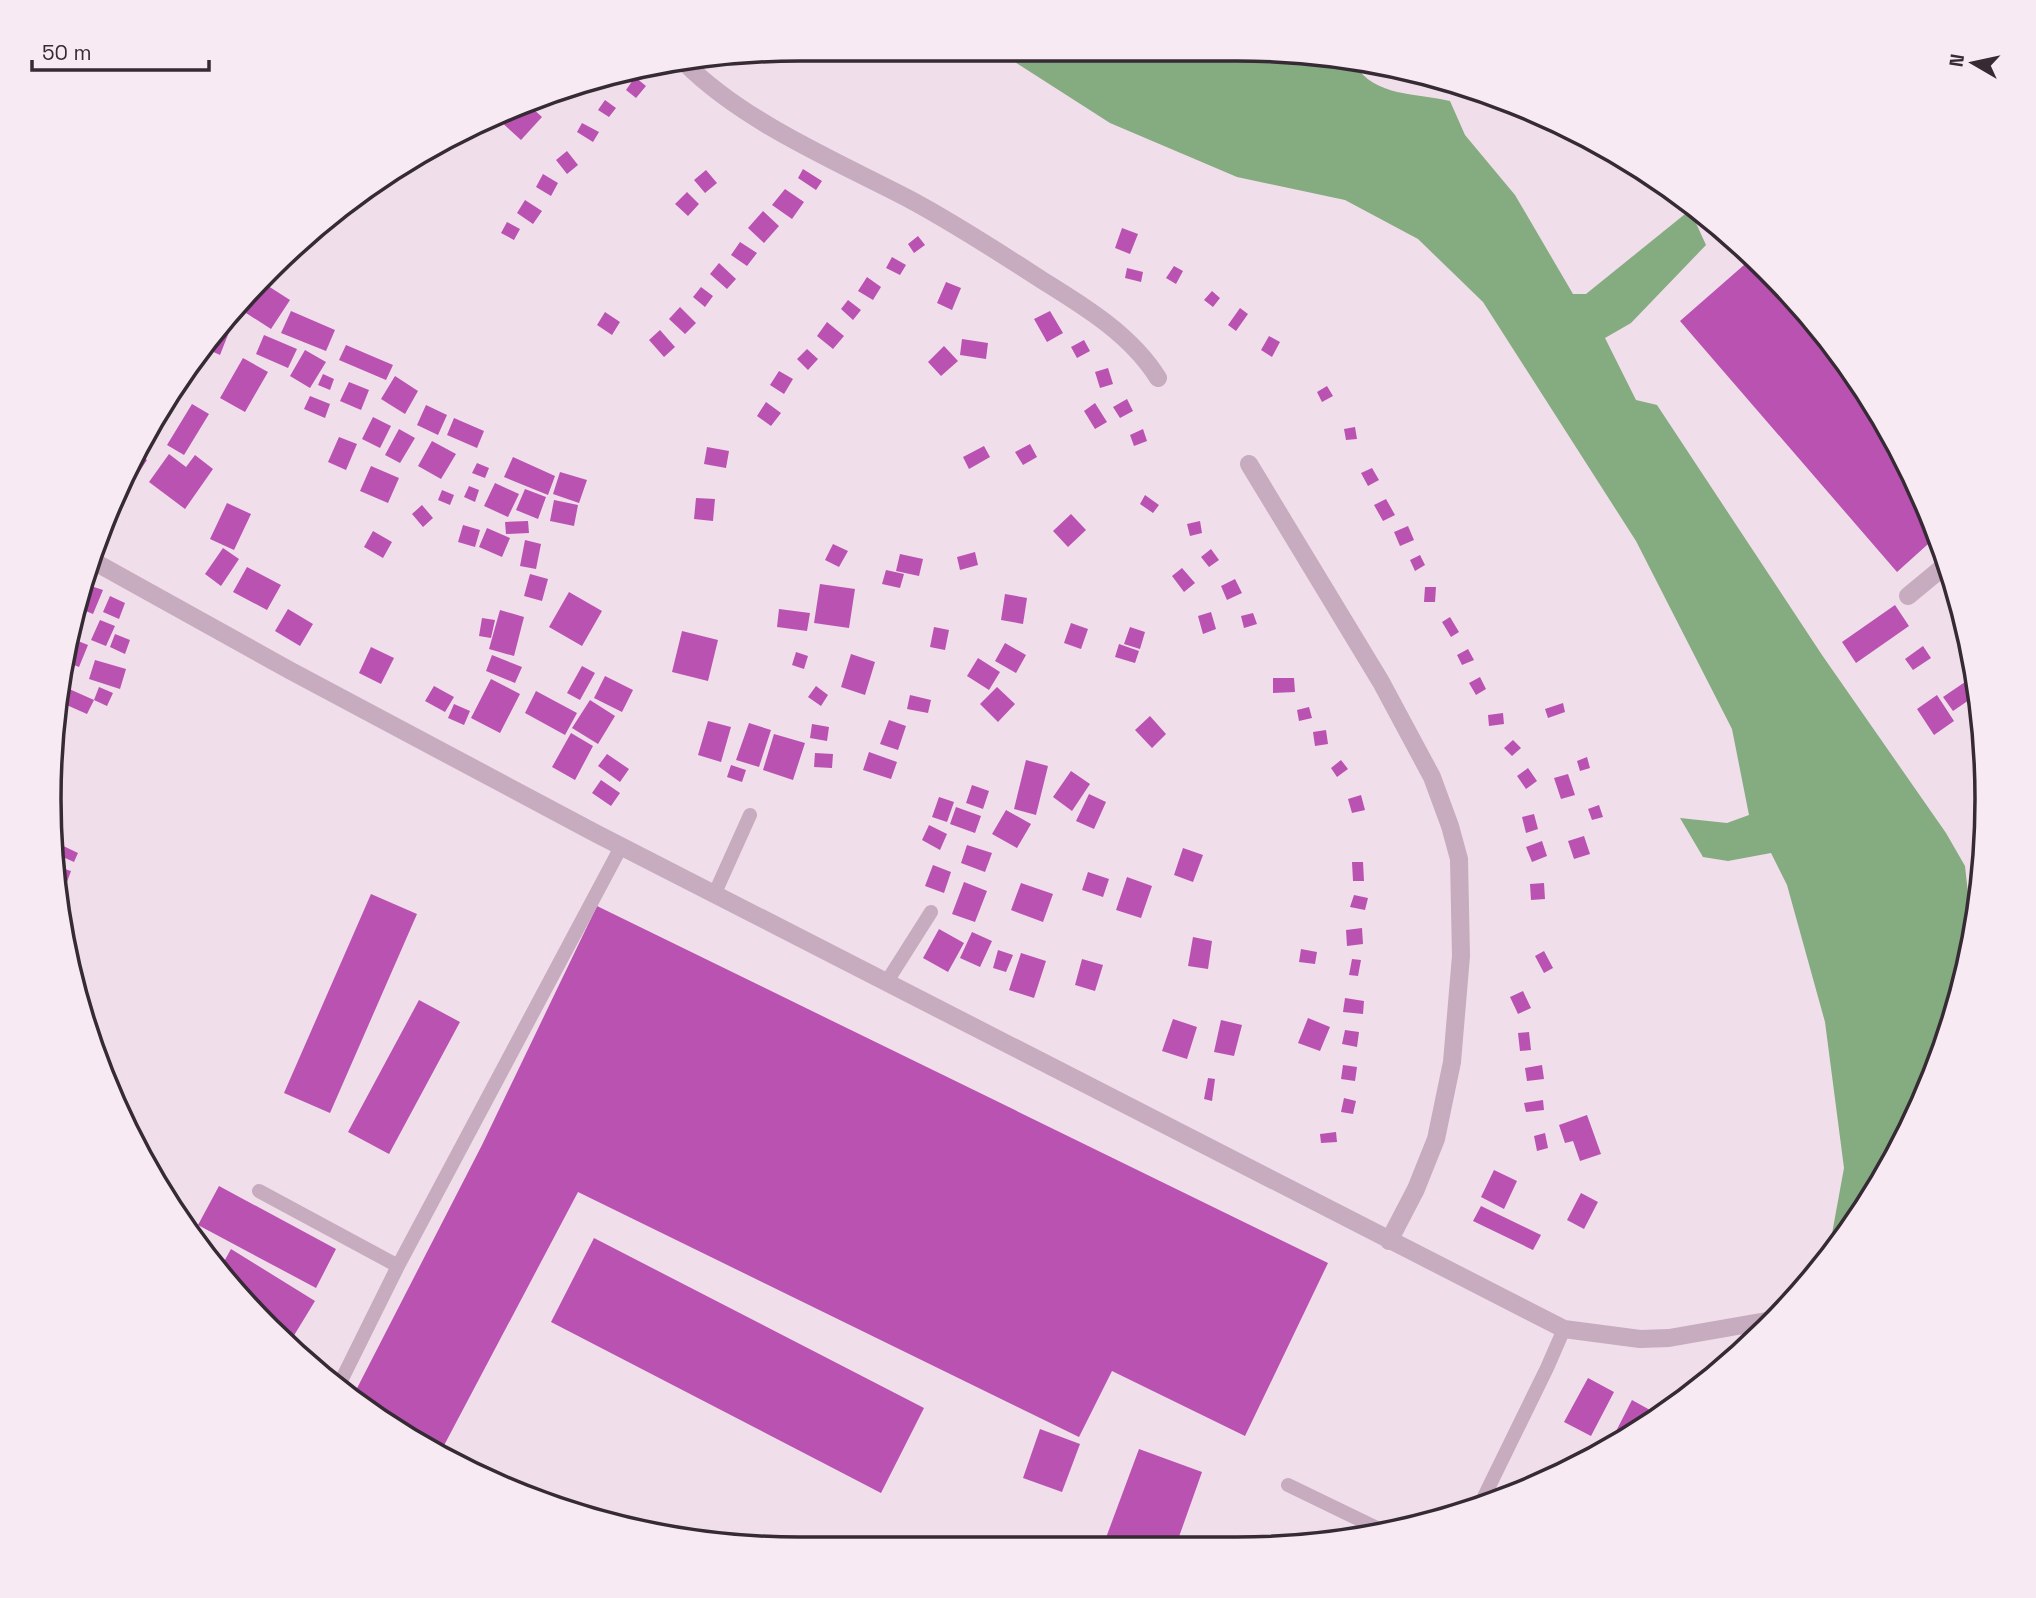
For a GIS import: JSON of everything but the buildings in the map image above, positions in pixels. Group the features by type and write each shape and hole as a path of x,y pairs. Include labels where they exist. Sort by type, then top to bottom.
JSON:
{"street":[{"path":"692,70 722,97 968,232 1093,312 1138,352 1158,378"},
{"path":"1249,464 1388,694 1432,777 1459,859 1461,956 1452,1062 1436,1139 1416,1189 1389,1241"},
{"path":"99,564 291,671 621,847 1564,1329 1640,1339 1669,1338 1757,1323"},
{"path":"1908,596 1939,571"}],"lane":[{"path":"714,895 750,816"},
{"path":"342,1378 397,1266 621,847"},
{"path":"886,983 931,912"},
{"path":"260,1191 397,1266"},
{"path":"1486,1494 1548,1368 1564,1329"},
{"path":"1288,1485 1370,1525"}],"shaded area":[{"path":"1013,61 1285,63 1361,72 1373,83 1397,92 1450,101 1465,135 1515,195 1573,294 1586,294 1685,214 1695,222 1706,245 1631,323 1605,338 1636,400 1657,405 1822,655 1946,833 1965,866 1968,894 1961,943 1936,1036 1899,1125 1876,1168 1832,1234 1844,1168 1825,1022 1787,885 1771,853 1728,861 1703,857 1680,818 1727,823 1749,815 1732,729 1636,541 1483,302 1418,239 1345,200 1237,177 1110,123"}]}
